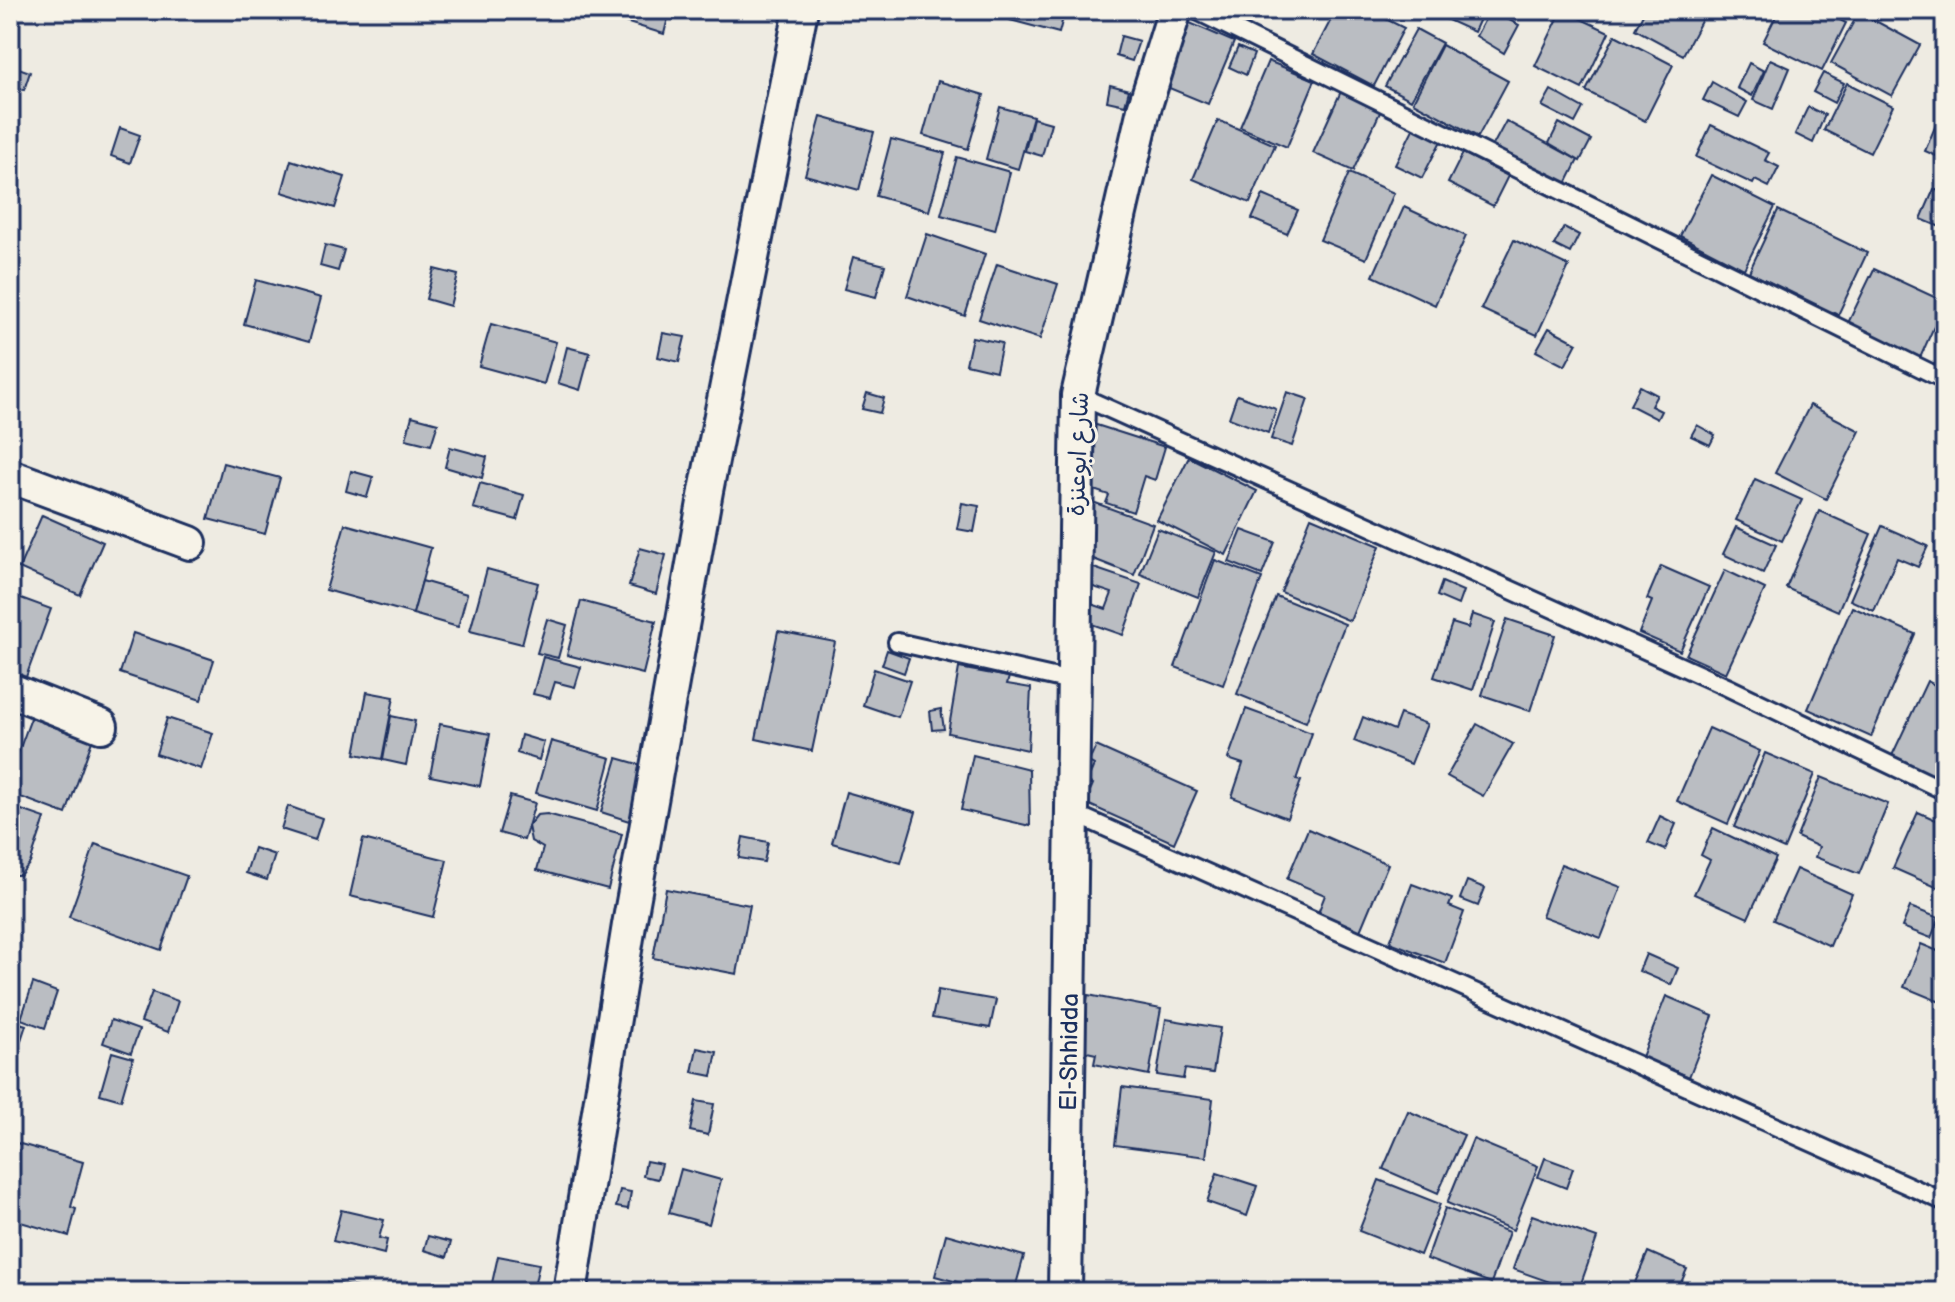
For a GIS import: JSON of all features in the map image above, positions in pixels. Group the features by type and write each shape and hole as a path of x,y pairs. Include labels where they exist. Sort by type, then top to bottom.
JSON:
{"street":[{"path":"570,1292 629,925 706,491 801,10"},
{"name":"شارع ابوعنزة","path":"1073,813 1071,681 1078,395 1144,109 1175,10"},
{"path":"10,476 190,543"},
{"path":"10,690 101,726"},
{"name":"El-Shhidda","path":"1065,1292 1073,813"}],"lane":[{"path":"1195,10 1945,380"},
{"path":"1078,395 1727,687 1945,791"},
{"path":"897,642 1071,681"},
{"path":"1073,813 1945,1202"}],"building":[{"path":"586,10 670,10 664,34"},
{"path":"1013,10 1065,10 1059,33 1010,20"},
{"path":"1336,10 1368,10 1404,28 1374,86 1313,54"},
{"path":"1426,10 1484,10 1474,32"},
{"path":"1490,10 1519,25 1504,53 1476,36"},
{"path":"1562,10 1609,32 1582,89 1535,66"},
{"path":"1645,10 1707,10 1683,55 1635,29"},
{"path":"1779,10 1820,10 1846,23 1822,71 1763,42"},
{"path":"1861,10 1886,10 1880,20"},
{"path":"1859,12 1920,45 1892,96 1831,63"},
{"path":"1183,20 1234,42 1208,104 1157,83"},
{"path":"1416,29 1442,43 1411,100 1385,86"},
{"path":"1615,35 1673,65 1645,121 1586,91"},
{"path":"1121,36 1139,41 1132,61 1116,56"},
{"path":"1442,45 1508,81 1478,137 1413,102"},
{"path":"1238,47 1254,54 1246,75 1229,67"},
{"path":"1770,59 1790,68 1773,109 1753,100"},
{"path":"1268,61 1315,80 1287,147 1240,127"},
{"path":"1749,63 1764,71 1752,96 1737,88"},
{"path":"10,65 30,72 24,90 10,86"},
{"path":"1823,73 1844,83 1834,103 1813,92"},
{"path":"938,81 984,95 968,149 923,135"},
{"path":"1712,82 1747,102 1739,117 1703,100"},
{"path":"1847,83 1893,106 1870,153 1824,130"},
{"path":"1110,85 1129,90 1125,105 1107,101"},
{"path":"1342,89 1382,108 1353,171 1313,153"},
{"path":"1551,90 1583,108 1575,123 1542,106"},
{"path":"1000,107 1033,116 1018,169 986,159"},
{"path":"1808,107 1825,115 1813,143 1795,134"},
{"path":"821,117 874,132 859,190 805,175"},
{"path":"1033,118 1051,123 1042,156 1025,151"},
{"path":"1218,120 1275,145 1250,203 1193,179"},
{"path":"1506,121 1578,160 1564,188 1491,149"},
{"path":"1937,122 1945,126 1941,158 1925,151"},
{"path":"1559,123 1591,140 1580,161 1549,143"},
{"path":"1711,125 1769,153 1765,160 1779,167 1769,187 1755,180 1753,184 1696,157"},
{"path":"1414,127 1441,141 1422,178 1395,165"},
{"path":"120,128 140,135 130,163 111,156"},
{"path":"891,139 945,153 929,211 876,196"},
{"path":"1463,153 1508,176 1493,206 1448,183"},
{"path":"957,157 1010,172 995,230 941,215"},
{"path":"291,160 345,177 335,208 282,192"},
{"path":"1349,173 1394,193 1366,259 1320,240"},
{"path":"1711,175 1775,207 1744,269 1680,236"},
{"path":"1934,189 1945,194 1945,229 1921,219"},
{"path":"1263,195 1298,210 1287,234 1252,219"},
{"path":"1404,207 1466,236 1435,305 1373,276"},
{"path":"1778,210 1867,253 1838,315 1749,272"},
{"path":"1564,227 1579,235 1570,253 1554,245"},
{"path":"927,234 985,254 965,316 907,296"},
{"path":"1514,240 1569,266 1537,335 1481,309"},
{"path":"325,245 344,250 338,271 320,266"},
{"path":"853,257 885,265 876,297 844,289"},
{"path":"997,264 1058,284 1040,339 979,319"},
{"path":"434,269 458,275 450,306 426,299"},
{"path":"1874,269 1945,302 1920,358 1848,323"},
{"path":"256,280 321,298 309,342 244,324"},
{"path":"491,324 556,342 544,384 479,366"},
{"path":"1549,328 1577,343 1565,366 1536,351"},
{"path":"663,333 685,337 679,362 658,357"},
{"path":"972,337 1002,343 996,371 966,364"},
{"path":"1945,346 1945,371 1935,366"},
{"path":"567,347 590,353 580,390 558,383"},
{"path":"1640,386 1657,395 1651,406 1661,411 1657,419 1630,405"},
{"path":"1287,392 1308,399 1292,446 1271,439"},
{"path":"867,393 884,398 880,413 862,409"},
{"path":"1237,395 1276,409 1268,433 1229,418"},
{"path":"1810,405 1860,431 1826,499 1775,473"},
{"path":"412,416 438,423 431,445 406,439"},
{"path":"1087,422 1165,447 1155,480 1144,476 1133,512 1106,503 1109,495 1076,484"},
{"path":"1697,425 1715,435 1710,445 1691,436"},
{"path":"450,447 487,457 482,478 445,467"},
{"path":"1189,457 1257,491 1226,555 1157,520"},
{"path":"223,463 280,478 265,534 208,519"},
{"path":"351,471 373,477 367,497 346,491"},
{"path":"1755,479 1802,500 1782,541 1736,520"},
{"path":"480,483 524,495 517,520 473,508"},
{"path":"1090,501 1153,524 1134,575 1086,556"},
{"path":"962,503 979,506 974,532 957,529"},
{"path":"1819,511 1871,534 1838,611 1786,588"},
{"path":"42,515 103,542 80,595 19,568"},
{"path":"1311,517 1380,546 1350,621 1281,592"},
{"path":"345,524 431,548 413,614 326,590"},
{"path":"1882,526 1928,546 1918,567 1897,558 1874,611 1850,600"},
{"path":"1736,527 1776,545 1763,573 1723,554"},
{"path":"1158,529 1216,552 1198,597 1140,574"},
{"path":"1242,530 1275,542 1262,575 1229,562"},
{"path":"640,548 666,555 656,594 629,586"},
{"path":"1215,560 1262,578 1223,685 1175,667"},
{"path":"1088,566 1141,584 1123,635 1077,619 1083,601 1106,609 1112,593 1082,583"},
{"path":"1661,566 1709,587 1680,651 1639,633 1652,601 1647,599"},
{"path":"487,569 538,583 522,644 470,631"},
{"path":"1725,570 1765,589 1726,673 1686,655"},
{"path":"422,581 467,594 458,627 413,614"},
{"path":"1442,582 1463,591 1458,605 1437,596"},
{"path":"10,594 51,609 23,685 10,680"},
{"path":"1276,596 1345,624 1306,722 1237,694"},
{"path":"581,601 656,621 643,674 567,655"},
{"path":"1852,607 1915,634 1871,737 1808,709"},
{"path":"1472,614 1495,622 1473,690 1434,677 1452,623 1468,628"},
{"path":"547,619 567,625 558,658 537,653"},
{"path":"1507,619 1555,635 1530,711 1482,695"},
{"path":"778,631 835,642 812,751 756,739"},
{"path":"133,633 214,660 201,700 120,673"},
{"path":"887,650 909,658 904,673 882,665"},
{"path":"543,657 581,667 575,687 555,682 550,698 533,694"},
{"path":"959,668 1009,677 1007,684 1031,688 1028,750 948,733"},
{"path":"874,669 910,681 898,717 863,705"},
{"path":"1927,681 1945,690 1945,789 1889,762"},
{"path":"367,692 394,697 382,759 355,754"},
{"path":"941,709 944,729 932,730 930,711"},
{"path":"1246,709 1312,733 1296,780 1301,781 1287,818 1232,797 1243,764 1228,759"},
{"path":"1400,714 1427,724 1411,764 1354,741 1363,717 1394,730"},
{"path":"391,716 415,721 406,765 383,760"},
{"path":"31,718 92,741 66,814 10,793 10,775"},
{"path":"167,718 213,733 201,769 156,754"},
{"path":"440,724 490,734 480,786 430,776"},
{"path":"1477,724 1513,744 1483,796 1447,776"},
{"path":"1709,728 1760,751 1728,824 1677,801"},
{"path":"521,735 544,742 539,760 517,753"},
{"path":"551,741 611,758 597,811 536,793"},
{"path":"1096,746 1197,791 1174,843 1085,803 1093,784 1087,782 1094,765 1089,762"},
{"path":"1765,753 1815,774 1784,849 1734,827"},
{"path":"973,755 1029,769 1030,826 961,810"},
{"path":"617,758 645,766 629,821 601,812"},
{"path":"1821,777 1888,804 1859,874 1815,857 1819,847 1797,837"},
{"path":"846,792 916,812 901,863 832,843"},
{"path":"510,796 535,803 524,840 499,833"},
{"path":"10,806 45,818 30,863 20,875 10,875"},
{"path":"288,806 322,818 315,840 281,829"},
{"path":"1918,812 1945,824 1945,891 1893,868"},
{"path":"547,814 622,834 608,889 537,870 543,848 531,841 528,826 537,815"},
{"path":"1660,816 1676,824 1665,850 1648,843"},
{"path":"1713,828 1776,858 1748,918 1694,894 1710,860 1701,855"},
{"path":"1308,829 1388,864 1360,931 1318,913 1325,895 1287,879"},
{"path":"743,837 768,842 764,862 739,858"},
{"path":"363,839 447,860 433,917 350,896"},
{"path":"95,844 187,876 161,950 69,917"},
{"path":"254,848 275,855 267,880 246,873"},
{"path":"1561,864 1621,887 1601,938 1542,916"},
{"path":"1796,869 1852,894 1830,946 1773,920"},
{"path":"1467,881 1485,888 1478,906 1460,899"},
{"path":"1412,884 1452,899 1449,906 1464,912 1445,963 1390,942"},
{"path":"666,889 750,905 737,974 653,958"},
{"path":"1910,907 1939,918 1931,938 1902,927"},
{"path":"1921,944 1945,954 1945,1004 1904,987"},
{"path":"1646,954 1678,968 1671,985 1639,971"},
{"path":"33,983 57,992 45,1028 21,1019"},
{"path":"938,990 996,1000 990,1028 932,1018"},
{"path":"152,992 178,1001 168,1032 141,1022"},
{"path":"1088,995 1161,1009 1149,1075 1094,1064 1096,1054 1078,1050"},
{"path":"1666,996 1713,1016 1689,1077 1642,1057"},
{"path":"1166,1019 1220,1028 1213,1073 1185,1069 1183,1079 1157,1075"},
{"path":"10,1020 26,1025 10,1074"},
{"path":"111,1020 139,1030 131,1053 103,1043"},
{"path":"697,1048 717,1052 712,1076 692,1072"},
{"path":"112,1052 133,1058 121,1100 100,1094"},
{"path":"1122,1087 1213,1099 1206,1157 1115,1145"},
{"path":"696,1101 714,1104 708,1135 690,1131"},
{"path":"1408,1111 1464,1135 1438,1193 1383,1169"},
{"path":"1473,1139 1538,1166 1513,1230 1447,1203"},
{"path":"10,1141 83,1162 71,1207 76,1209 69,1236 10,1219"},
{"path":"1545,1158 1573,1168 1566,1188 1538,1177"},
{"path":"646,1161 662,1164 658,1179 643,1176"},
{"path":"681,1169 721,1180 709,1224 669,1213"},
{"path":"1217,1173 1257,1186 1247,1216 1207,1202"},
{"path":"1379,1180 1440,1204 1420,1255 1359,1231"},
{"path":"620,1190 631,1192 628,1209 616,1207"},
{"path":"1445,1208 1509,1232 1491,1283 1427,1259"},
{"path":"341,1210 384,1220 379,1238 387,1240 384,1254 333,1241"},
{"path":"1532,1215 1597,1238 1578,1292 1513,1269"},
{"path":"946,1234 1024,1256 1014,1292 994,1292 935,1276"},
{"path":"428,1236 451,1242 447,1257 424,1250"},
{"path":"1648,1252 1687,1269 1677,1292 1631,1292"},
{"path":"498,1256 539,1264 533,1292 490,1292"},
{"path":"328,1282 368,1290 368,1292 326,1292"}]}
